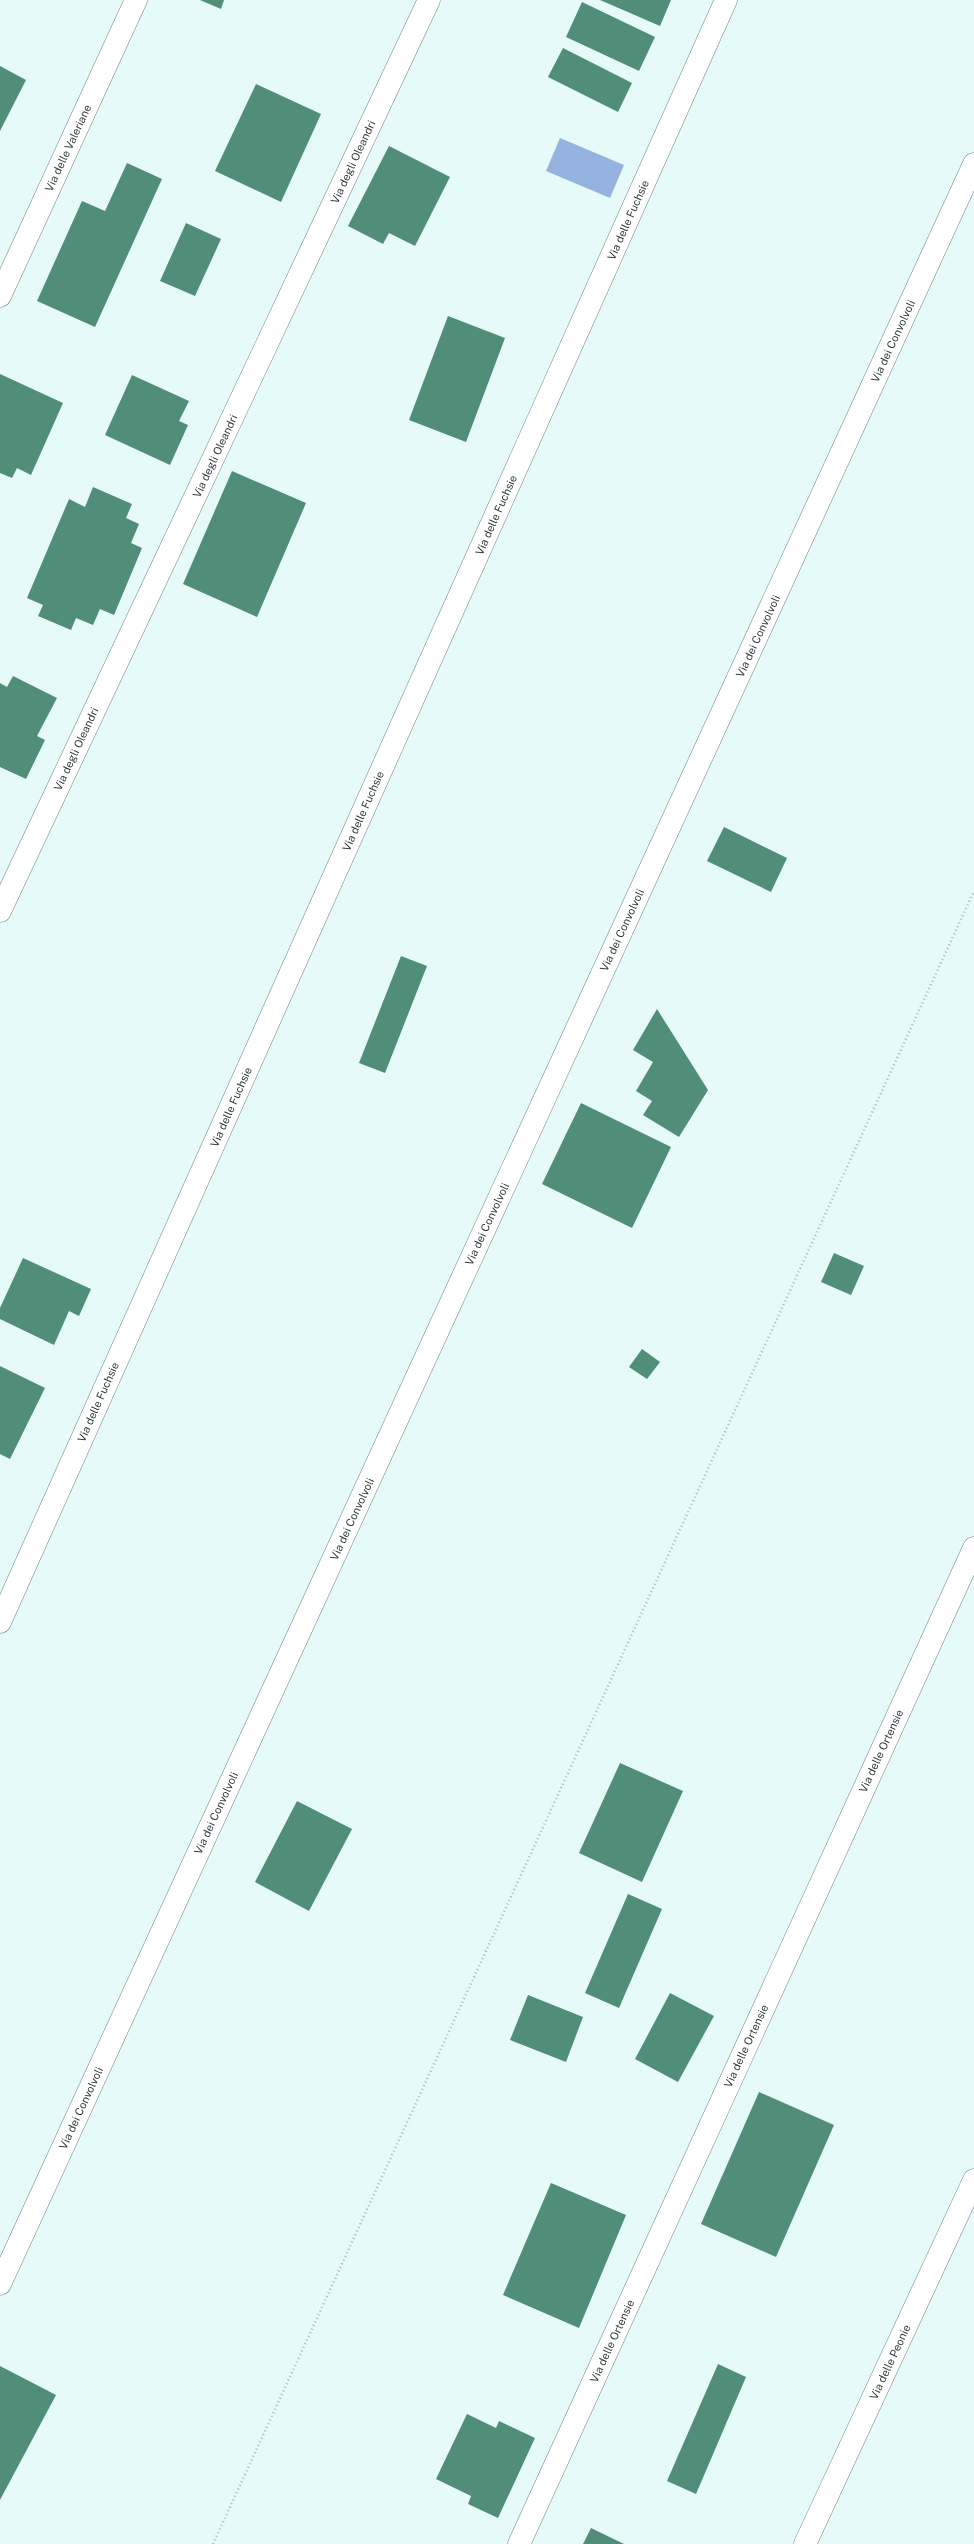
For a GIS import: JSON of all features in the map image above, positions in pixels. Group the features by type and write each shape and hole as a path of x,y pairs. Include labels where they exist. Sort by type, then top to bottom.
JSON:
{"street":[{"name":"Via delle Valeriane","path":"0,296 136,0"},
{"name":"Via degli Oleandri","path":"0,911 429,0"},
{"name":"Via delle Fuchsie","path":"0,1622 726,0"},
{"name":"Via dei Convolvoli","path":"0,2284 974,164"},
{"name":"Via delle Ortensie","path":"519,2544 974,1548"},
{"name":"Via delle Peonie","path":"805,2544 974,2180"}],"path":[{"path":"213,2544 974,891"}],"water":[{"path":"560,138 624,165 610,198 546,171"}],"building":[{"path":"200,0 224,0 221,9"},
{"path":"600,0 671,0 660,26"},
{"path":"582,2 655,37 639,71 566,37"},
{"path":"563,48 632,83 618,112 548,77"},
{"path":"0,66 26,80 0,131"},
{"path":"256,84 321,114 281,202 215,171"},
{"path":"389,146 450,177 415,246 389,233 383,244 348,226"},
{"path":"127,163 162,179 95,327 37,301 82,201 105,211"},
{"path":"186,223 221,239 195,296 160,281"},
{"path":"448,316 505,338 466,442 409,420"},
{"path":"0,374 63,403 31,475 17,468 12,478 0,473"},
{"path":"132,375 189,401 179,421 188,425 170,465 105,435"},
{"path":"232,471 306,503 257,617 183,584"},
{"path":"93,487 132,504 126,518 139,524 131,543 142,548 114,615 100,609 93,625 76,618 71,630 38,616 43,605 27,598 69,499 85,507"},
{"path":"13,676 57,698 37,736 45,740 26,779 0,767 0,683 7,687"},
{"path":"724,827 787,858 771,892 707,861"},
{"path":"401,956 427,966 385,1073 359,1063"},
{"path":"657,1009 708,1090 679,1137 643,1115 652,1101 636,1091 653,1062 633,1050"},
{"path":"581,1103 671,1147 632,1228 542,1184"},
{"path":"834,1253 864,1266 851,1295 821,1282"},
{"path":"23,1258 91,1289 79,1316 69,1311 54,1345 0,1319 0,1308"},
{"path":"642,1349 660,1362 647,1379 629,1367"},
{"path":"0,1366 45,1388 10,1459 0,1454"},
{"path":"620,1763 683,1791 642,1882 579,1853"},
{"path":"297,1801 352,1829 309,1911 255,1882"},
{"path":"628,1894 662,1909 619,2008 585,1993"},
{"path":"670,1993 714,2016 678,2082 635,2059"},
{"path":"528,1995 583,2017 566,2062 510,2040"},
{"path":"759,2092 834,2125 776,2257 701,2224"},
{"path":"551,2183 626,2215 579,2328 503,2295"},
{"path":"718,2364 746,2377 696,2494 667,2481"},
{"path":"0,2366 56,2395 0,2500"},
{"path":"467,2414 496,2428 499,2421 535,2438 498,2518 468,2504 471,2496 436,2479"},
{"path":"591,2528 624,2544 583,2544"}]}
